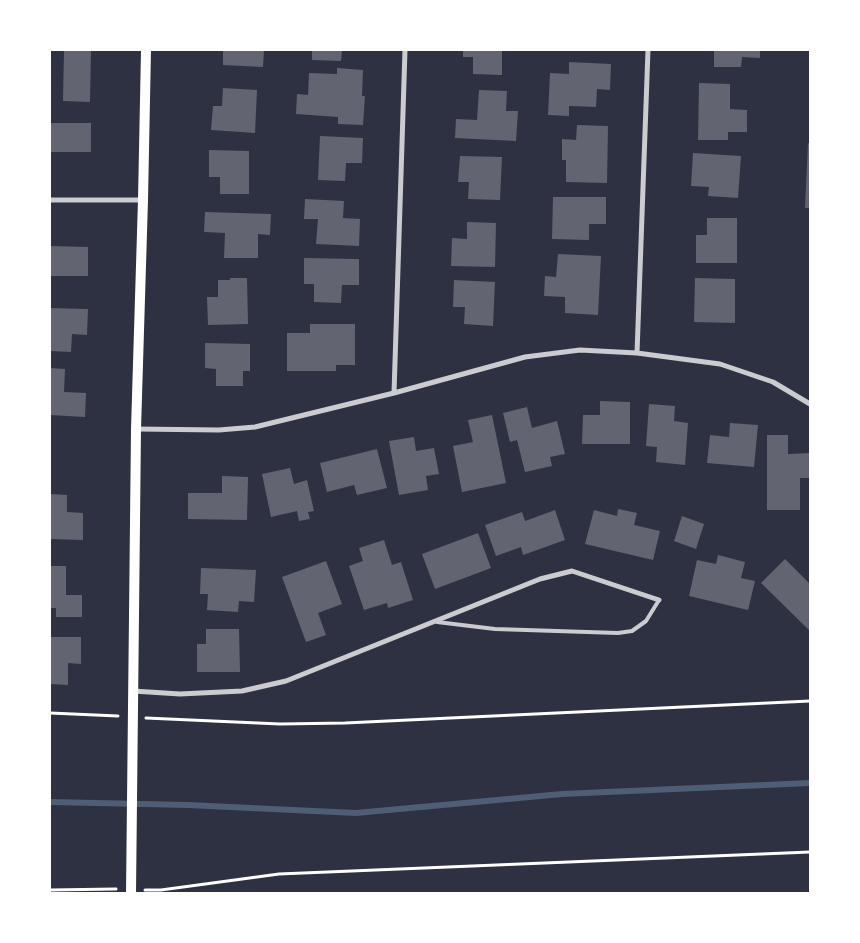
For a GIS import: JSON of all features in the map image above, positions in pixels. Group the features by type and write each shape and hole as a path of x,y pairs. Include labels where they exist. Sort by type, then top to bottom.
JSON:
{"main road":[{"path":"131,893 136,429 146,50"}],"street":[{"path":"394,393 406,50"},
{"path":"637,353 648,50"},
{"path":"50,200 143,200"},
{"path":"136,429 219,430 255,427 394,393 525,357 580,350 637,353 720,364 772,382 810,404"},
{"path":"132,691 180,694 242,691 286,681 540,579 572,571 659,600"}],"lane":[{"path":"435,621 495,629 618,633 632,631 646,621 659,600"}],"path":[{"path":"164,719 280,724 346,723 810,701"},
{"path":"50,713 103,715"},
{"path":"161,890 279,874 810,852"},
{"path":"50,890 99,889"}],"building":[{"path":"64,50 91,50 90,102 63,101"},
{"path":"223,50 264,50 263,67 223,65"},
{"path":"312,50 342,50 341,61 312,60"},
{"path":"463,50 502,50 502,75 473,74 473,57 463,57"},
{"path":"714,50 760,50 760,58 742,57 741,67 714,67"},
{"path":"569,62 611,64 610,90 597,89 596,107 569,106 569,116 548,115 550,73 569,74"},
{"path":"337,68 363,70 362,96 365,96 363,125 338,124 338,117 296,114 297,94 308,95 309,73 337,74"},
{"path":"699,83 730,84 730,109 747,110 747,132 728,132 728,140 698,140"},
{"path":"223,88 257,90 255,133 211,130 213,106 222,106"},
{"path":"479,90 507,91 506,111 518,111 516,141 455,138 456,119 477,120"},
{"path":"50,123 91,123 91,152 50,152"},
{"path":"577,125 608,126 607,183 566,182 566,160 562,160 562,139 576,140"},
{"path":"320,136 363,138 362,163 346,163 345,181 318,180"},
{"path":"808,143 810,144 810,208 805,208"},
{"path":"209,150 249,151 249,194 220,194 220,177 209,177"},
{"path":"693,153 741,156 738,198 708,196 709,187 691,186"},
{"path":"460,156 502,157 500,200 468,199 469,182 458,182"},
{"path":"553,197 606,197 606,224 589,224 589,240 552,239"},
{"path":"305,199 344,201 343,218 360,219 359,246 316,244 318,219 304,219"},
{"path":"205,212 271,214 270,235 258,234 258,258 224,258 225,233 204,232"},
{"path":"707,218 737,218 737,263 696,263 696,235 707,235"},
{"path":"467,222 496,223 495,267 451,266 452,238 467,239"},
{"path":"50,246 88,247 88,276 50,276"},
{"path":"558,254 601,256 598,315 565,313 565,297 544,296 545,276 556,277"},
{"path":"304,258 359,259 359,285 342,285 341,303 314,302 314,284 304,284"},
{"path":"230,278 247,278 248,324 208,325 207,297 218,297 218,280 230,280"},
{"path":"695,278 735,279 735,323 694,322"},
{"path":"454,280 495,282 493,326 464,324 465,307 453,307"},
{"path":"50,308 88,309 87,335 72,334 71,352 50,351"},
{"path":"310,324 355,324 355,365 336,365 336,371 287,371 287,333 310,333"},
{"path":"205,343 250,344 250,371 243,371 243,386 216,386 216,369 205,368"},
{"path":"50,368 65,369 64,392 86,393 85,417 50,415"},
{"path":"600,401 630,402 630,444 582,444 583,415 600,415"},
{"path":"649,404 675,406 674,421 688,423 685,465 656,462 657,447 646,446"},
{"path":"527,407 532,428 557,421 565,454 550,457 552,466 525,472 517,440 510,442 503,413"},
{"path":"492,415 506,483 462,492 453,446 473,442 468,420"},
{"path":"730,423 758,425 754,467 707,463 710,435 729,437"},
{"path":"767,435 788,435 788,454 810,453 810,478 800,478 800,510 767,510"},
{"path":"414,437 416,451 434,448 439,474 426,476 428,490 399,495 389,441"},
{"path":"377,449 387,488 357,495 354,485 327,492 320,463"},
{"path":"290,468 294,484 307,480 314,511 308,512 310,519 299,521 297,511 271,517 262,474"},
{"path":"222,476 248,477 247,520 188,519 188,493 222,493"},
{"path":"50,494 67,495 67,512 83,513 83,540 50,539"},
{"path":"618,509 637,513 634,525 660,531 653,560 585,544 594,510 617,516"},
{"path":"555,510 565,540 523,555 521,547 496,556 485,525 522,512 525,521"},
{"path":"682,516 704,524 696,549 674,541"},
{"path":"478,533 491,568 435,589 422,554"},
{"path":"384,540 392,565 401,562 413,600 388,608 387,603 364,610 349,566 363,561 359,548"},
{"path":"718,555 745,562 741,578 755,581 748,610 689,596 697,560 716,564"},
{"path":"785,559 810,584 810,631 761,583"},
{"path":"326,561 342,604 318,613 326,635 306,642 282,577"},
{"path":"50,566 66,566 66,595 82,595 82,617 56,617 56,608 50,608"},
{"path":"201,568 256,570 254,602 239,601 238,612 207,610 208,594 200,594"},
{"path":"206,629 239,629 240,672 197,672 197,644 206,644"},
{"path":"50,637 81,637 81,664 68,663 68,685 50,684"}],"waterway":[{"path":"50,802 188,805 356,813 562,794 810,783"}]}
